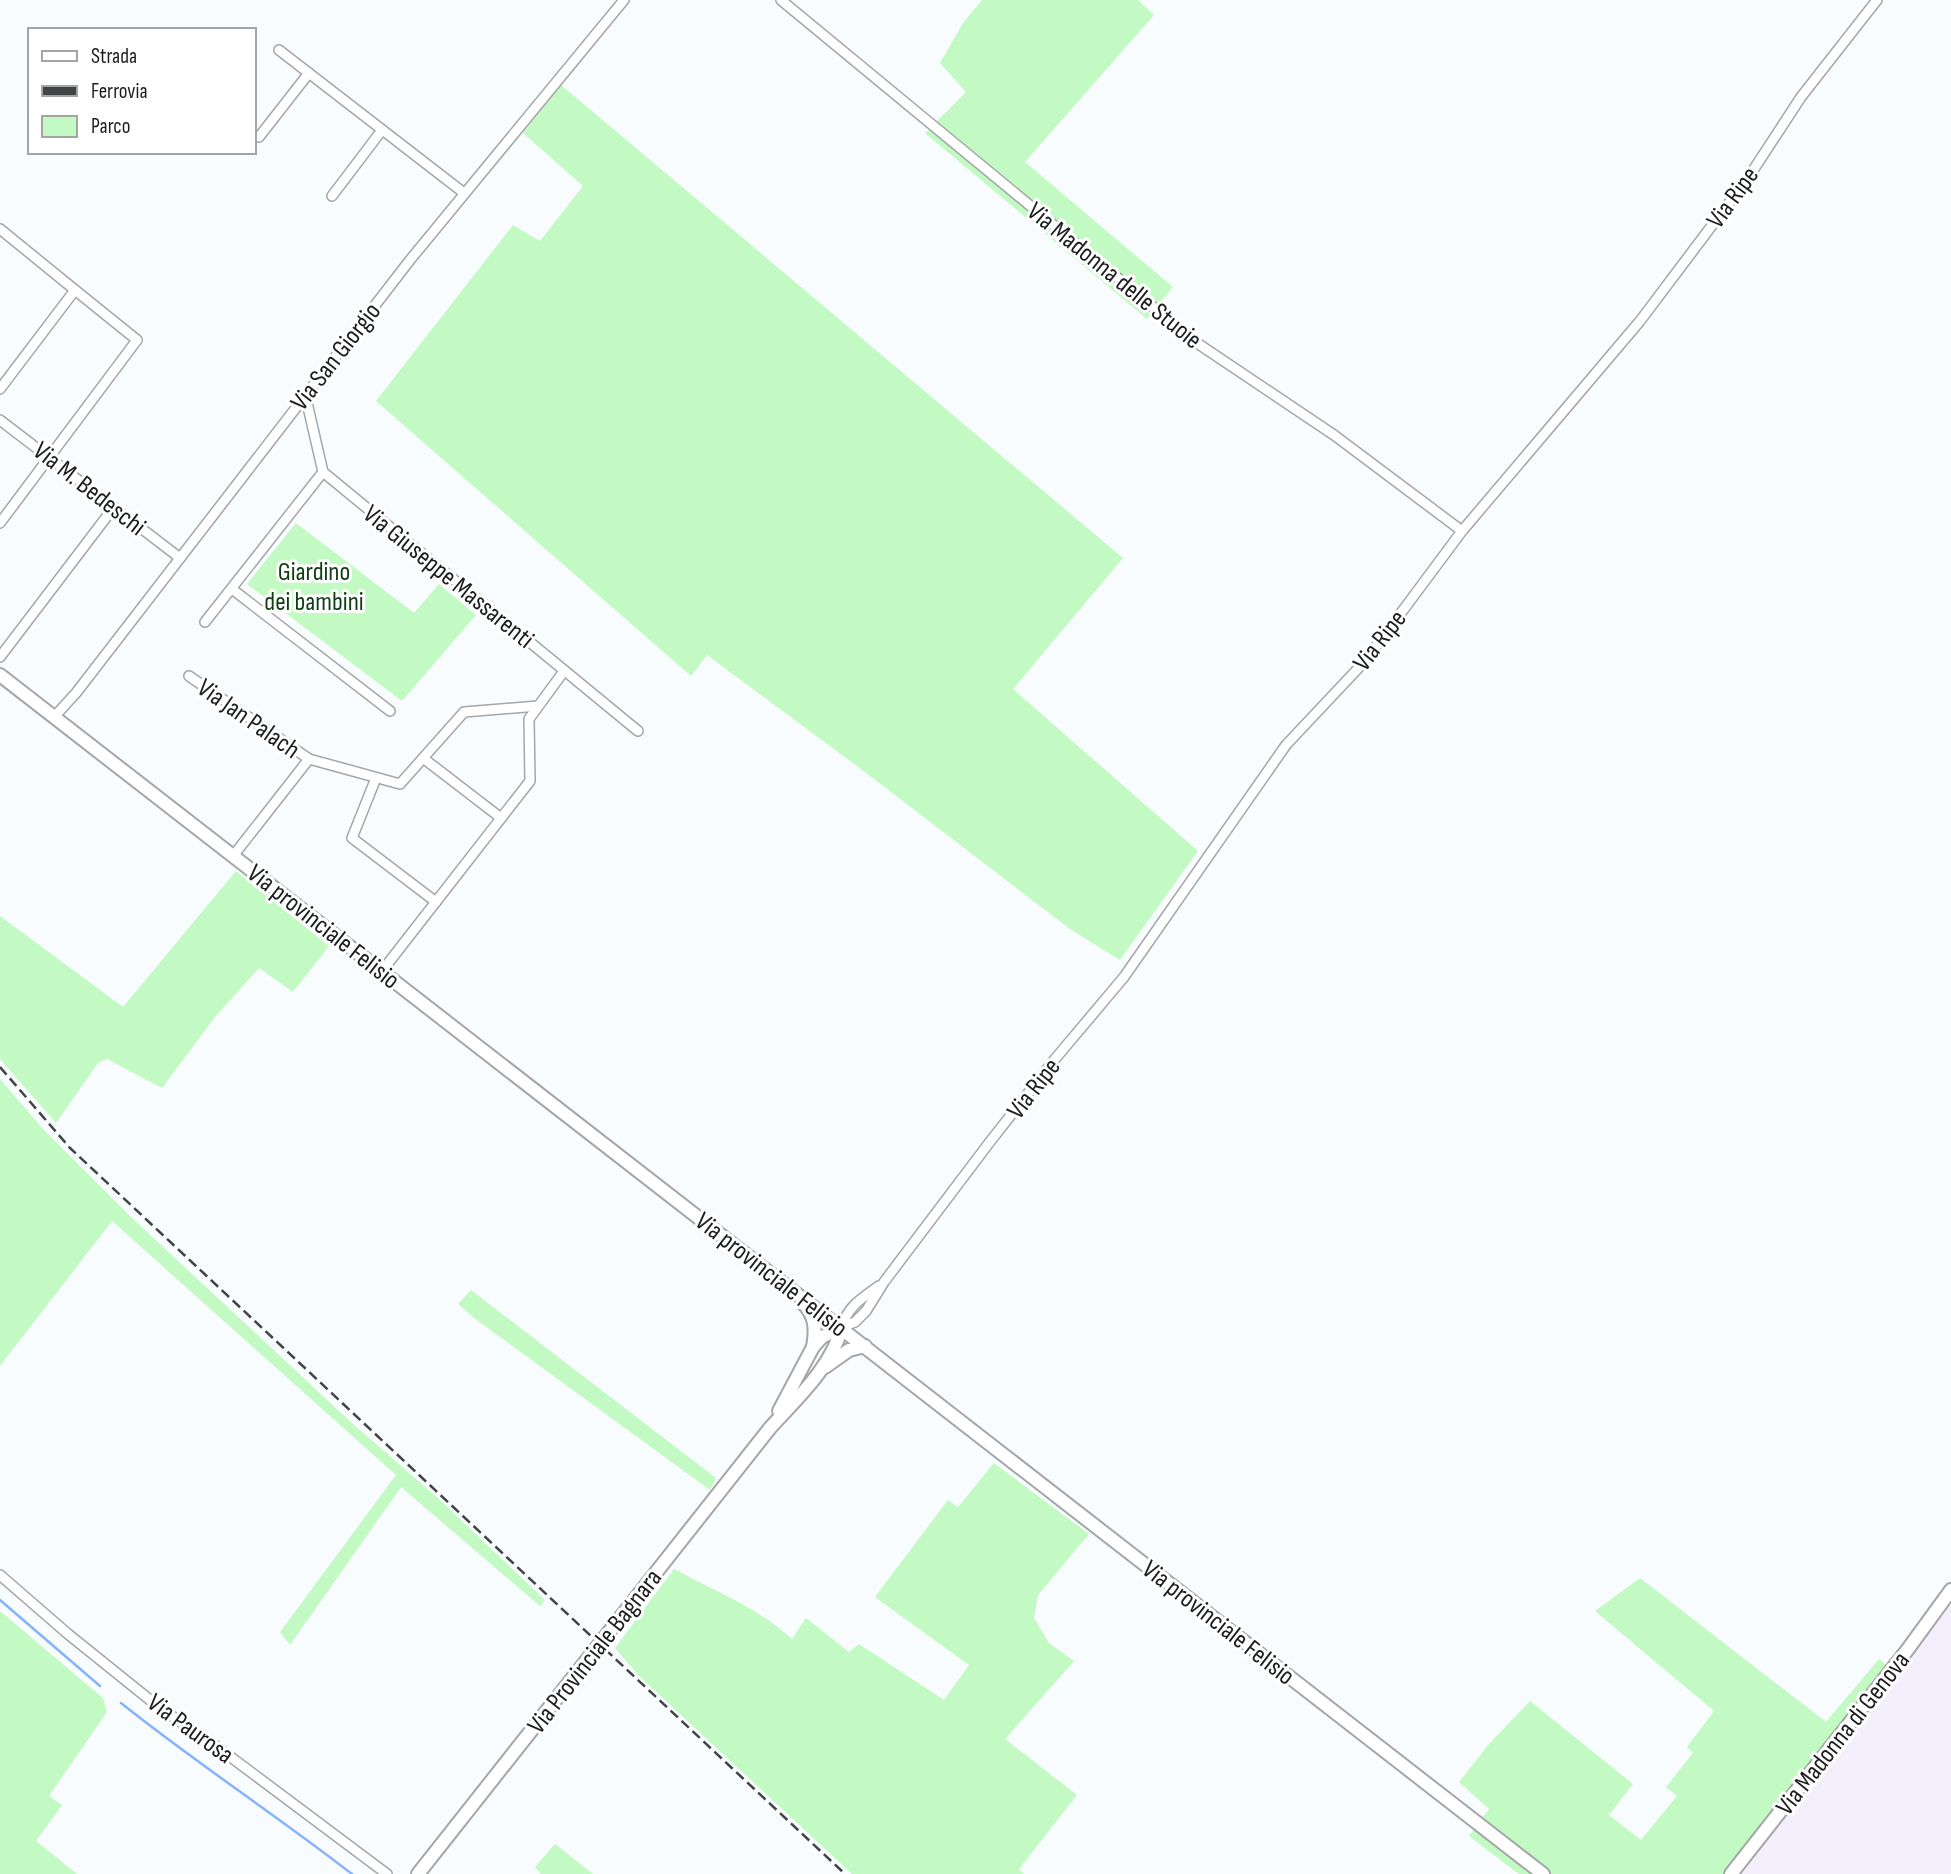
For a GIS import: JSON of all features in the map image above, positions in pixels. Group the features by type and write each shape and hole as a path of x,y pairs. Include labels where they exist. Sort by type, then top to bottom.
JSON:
{"main road":[{"name":"Via provinciale Felisio","path":"0,675 1543,1874"},
{"path":"781,1281 809,1309 814,1322 813,1347"},
{"name":"Via Provinciale Bagnara","path":"770,1428 813,1347 822,1337 842,1328"},
{"name":"Via Provinciale Bagnara","path":"418,1874 770,1428 823,1368 842,1328"},
{"name":"Via Provinciale Bagnara","path":"823,1368 849,1350 865,1346"},
{"name":"Via Madonna di Genova","path":"1731,1874 1908,1649 1951,1590"}],"street":[{"name":"Via San Giorgio","path":"54,718 70,701 464,192 624,0"},
{"name":"Via Madonna delle Stuoie","path":"781,0 1194,341 1334,435 1462,531"},
{"name":"Via Ripe","path":"842,1328 855,1322 866,1311 884,1282 1055,1059 1124,977 1286,745 1366,660 1462,531 1640,321 1750,175 1801,97 1877,0"},
{"path":"279,50 464,192"},
{"path":"259,137 309,73"},
{"path":"332,196 382,130"},
{"path":"0,229 137,340 0,523"},
{"path":"0,389 75,290"},
{"path":"205,622 323,472 306,394"},
{"name":"Via M. Bedeschi","path":"0,420 180,558"},
{"name":"Via Giuseppe Massarenti","path":"323,472 638,731"},
{"path":"0,657 114,507"},
{"path":"232,589 390,711"},
{"path":"382,971 530,781 529,719 564,671"},
{"name":"Via Jan Palach","path":"189,676 309,759 400,784 423,758"},
{"path":"501,818 423,758 464,712 538,706"},
{"path":"233,856 309,759"},
{"path":"376,778 352,838 436,902"},
{"name":"Via Paurosa","path":"0,1575 160,1708 212,1743 387,1874"}],"shaded area":[{"path":"1951,1598 1951,1874 1738,1874"}],"green space":[{"path":"982,0 1138,0 1154,15 1025,162 1173,287 1147,319 925,133 966,92 940,63 963,23"},
{"path":"561,85 1123,558 1013,689 1198,851 1120,960 1070,929 707,655 691,676 376,401 513,225 540,241 583,186 523,133"},
{"name":"Giardino dei bambini","path":"296,523 414,613 439,584 476,615 402,701 247,584"},
{"path":"236,871 329,946 293,992 259,968 215,1017 162,1088 107,1059 98,1063 56,1123 0,1059 0,916 123,1007"},
{"path":"0,1079 44,1130 131,1217 353,1424 439,1499 545,1600 540,1606 401,1487 290,1645 280,1632 396,1475 112,1221 0,1366"},
{"path":"471,1290 716,1478 710,1490 474,1318 458,1304"},
{"path":"994,1463 1089,1534 1038,1595 1034,1618 1049,1643 1074,1661 1005,1739 1077,1795 1019,1869 1024,1874 852,1874 640,1677 615,1648 674,1569 735,1600 792,1639 806,1618 849,1652 859,1644 944,1700 969,1665 875,1597 948,1500 958,1507"},
{"path":"1640,1578 1826,1722 1879,1659 1895,1672 1738,1874 1519,1874 1469,1836 1489,1809 1459,1782 1489,1744 1530,1701 1633,1784 1609,1815 1641,1840 1677,1796 1666,1787 1693,1753 1687,1747 1714,1711 1595,1611"},
{"path":"0,1611 103,1698 107,1712 49,1796 62,1805 36,1841 77,1874 0,1874"},
{"path":"555,1844 593,1874 541,1874 535,1867"}],"waterway":[{"path":"0,1600 100,1686"},
{"path":"121,1703 352,1874"}],"railway":[{"path":"0,1067 70,1148 845,1874"}]}
